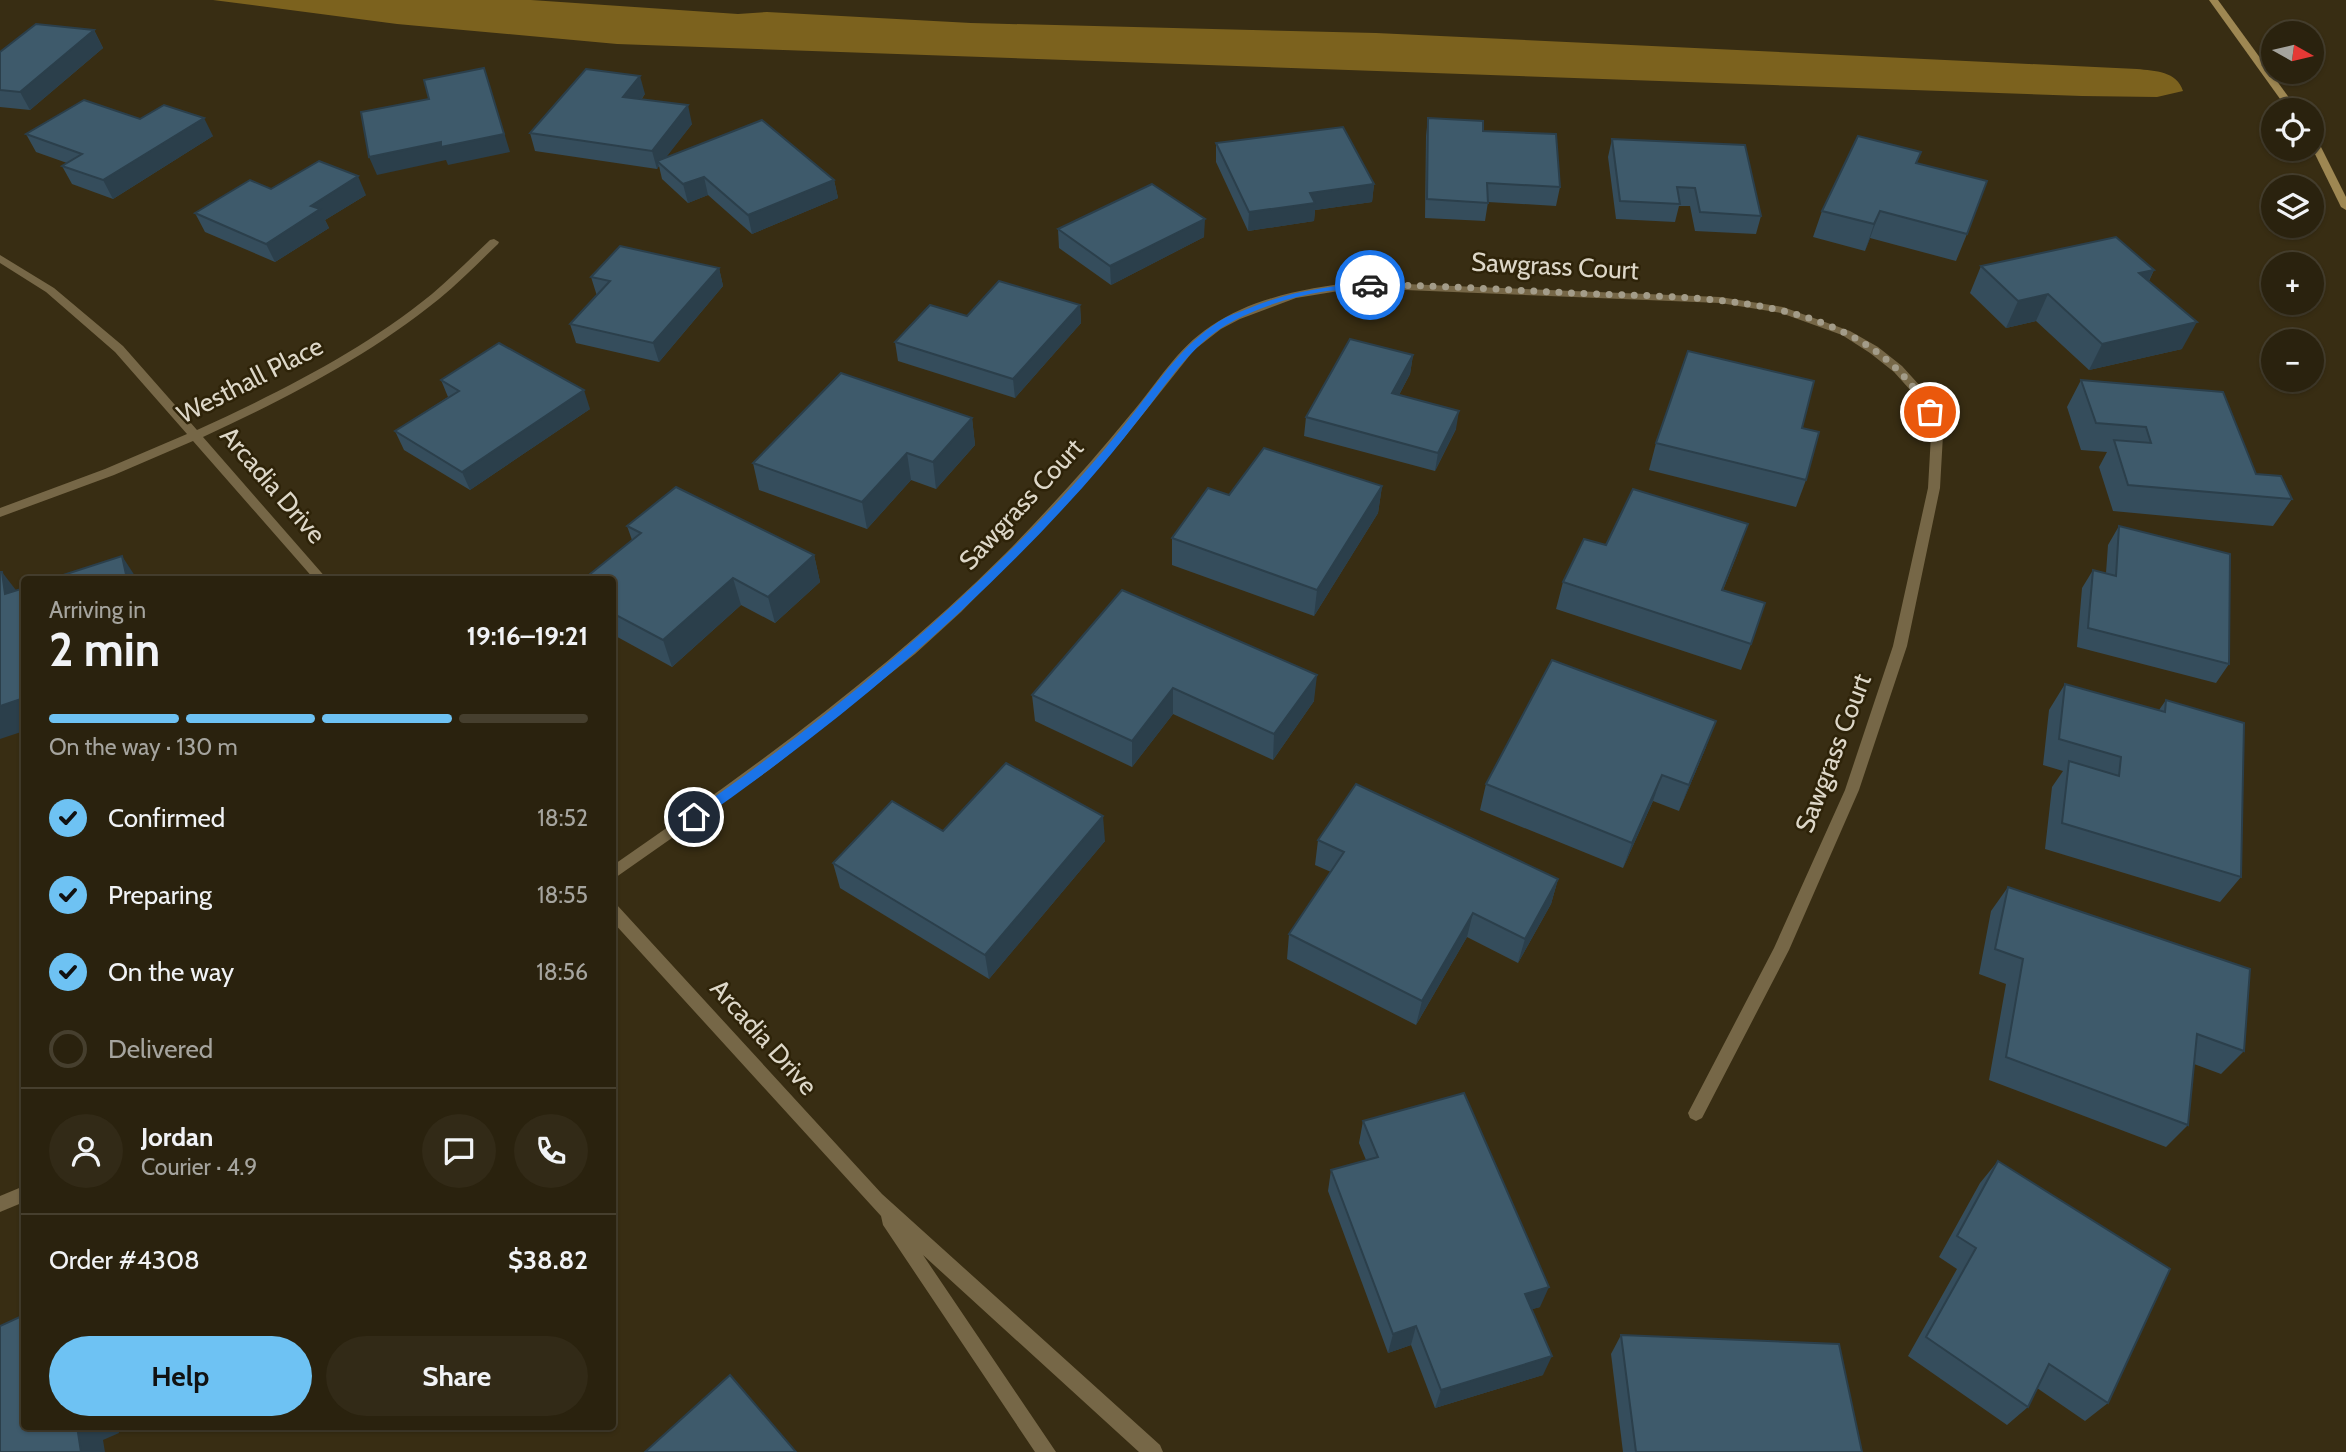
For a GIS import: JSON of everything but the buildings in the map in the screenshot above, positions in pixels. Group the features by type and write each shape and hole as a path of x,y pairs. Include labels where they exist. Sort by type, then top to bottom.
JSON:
{"street":[{"path":"2213,0 2284,98"},
{"path":"2323,161 2346,207"},
{"name":"Westhall Place","path":"0,513 60,492 194,435 322,372 428,303 494,242"},
{"name":"Arcadia Drive","path":"0,258 50,290 119,349 318,576"},
{"name":"Sawgrass Court","path":"616,871 752,778 887,671 973,594 1069,496 1145,405 1178,360 1207,334 1254,308 1321,289 1394,285 1720,300 1783,310 1836,328 1874,350 1898,369 1917,390 1930,412 1937,435 1934,488 1900,646 1852,790 1781,950 1696,1113"},
{"name":"Arcadia Drive","path":"616,914 876,1200 1153,1452"},
{"path":"0,1204 21,1195"},
{"name":"Arcadia Drive","path":"876,1200 1046,1452"}],"shaded area":[{"path":"213,0 531,0 738,14 767,12 971,23 1376,33 2137,69 2171,76 2183,91 2157,97 2082,96 617,44 397,24"}],"way so far":[{"path":"1370,285 1720,300 1783,310 1815,319 1874,350 1898,369 1917,390 1930,412"}],"route":[{"path":"694,817 752,778 887,671 973,594 1069,496 1145,405 1178,360 1199,340 1224,322 1286,297 1321,289 1370,285"}]}
